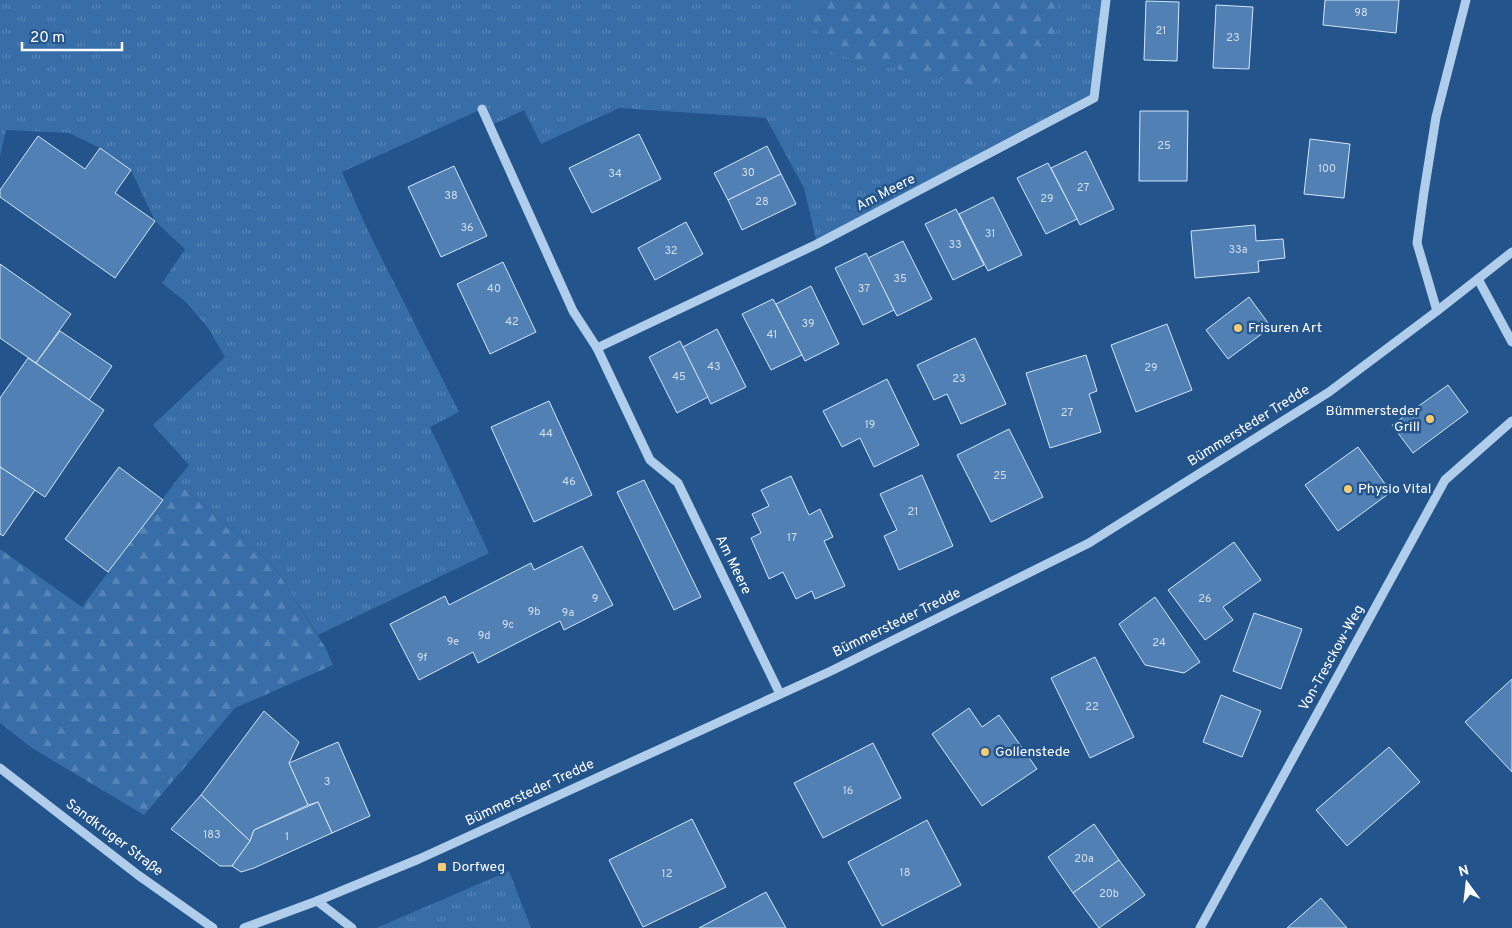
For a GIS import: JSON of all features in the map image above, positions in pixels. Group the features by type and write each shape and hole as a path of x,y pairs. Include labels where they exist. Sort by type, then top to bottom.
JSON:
{"street":[{"name":"Am Meere","path":"597,348 817,244 1094,98 1106,0"},
{"path":"1437,311 1417,243 1436,117 1466,0"},
{"name":"Am Meere","path":"482,109 573,311 597,348 650,460 678,483 780,694"},
{"name":"Bümmersteder Tredde","path":"244,928 317,901 419,859 780,694 1089,542 1329,392 1512,252"},
{"path":"1478,279 1512,342"},
{"name":"Von-Tresckow-Weg","path":"1200,928 1445,480 1512,421"},
{"name":"Sandkruger Straße","path":"0,768 138,875 213,928"},
{"path":"317,901 352,928"}],"green space":[{"path":"0,0 1106,0 1094,98 817,244 804,188 766,118 619,108 541,144 524,110 490,126 482,109 342,172 369,233 459,412 430,427 489,553 318,635 273,565 176,481 189,465 153,425 225,357 208,328 186,302 162,283 185,249 155,221 131,170 100,148 69,133 6,130 0,156"},
{"path":"806,0 1058,0 1056,42 984,89 824,52"},
{"path":"176,481 273,565 325,647 333,665 235,708 144,815 32,748 0,723 0,549 82,607"},
{"path":"509,871 531,928 376,928"}],"building":[{"path":"1325,0 1399,0 1396,33 1323,25"},
{"path":"1146,1 1179,2 1177,61 1144,60"},
{"path":"1216,5 1253,7 1249,69 1213,68"},
{"path":"1140,111 1188,111 1187,181 1139,181"},
{"path":"639,134 661,179 592,213 569,168"},
{"path":"38,136 85,169 100,148 131,170 115,193 155,221 115,278 0,197 0,190"},
{"path":"1310,139 1350,144 1344,198 1304,194"},
{"path":"767,146 781,174 728,200 714,173"},
{"path":"1086,151 1114,209 1080,225 1051,168"},
{"path":"1048,163 1077,219 1046,234 1017,178"},
{"path":"454,166 487,236 441,257 408,187"},
{"path":"781,174 796,204 742,230 728,200"},
{"path":"993,197 1022,255 988,271 959,214"},
{"path":"956,209 984,265 953,280 925,224"},
{"path":"686,222 703,254 655,280 638,248"},
{"path":"1255,225 1256,241 1283,239 1285,258 1258,261 1259,272 1195,278 1191,231"},
{"path":"903,241 932,299 897,316 868,258"},
{"path":"866,253 894,310 863,325 835,268"},
{"path":"503,262 536,332 490,354 457,284"},
{"path":"0,264 71,314 36,363 0,338"},
{"path":"811,286 839,344 805,361 776,304"},
{"name":"Frisuren Art","path":"1249,297 1271,327 1228,359 1206,330"},
{"path":"773,299 802,355 771,370 742,314"},
{"path":"1167,324 1192,390 1136,412 1111,345"},
{"path":"717,329 746,387 711,404 683,347"},
{"path":"60,331 112,366 89,400 36,363"},
{"path":"975,338 1006,404 961,424 947,394 934,400 917,365"},
{"path":"680,341 708,397 677,413 649,357"},
{"path":"1086,355 1097,391 1089,394 1101,432 1050,448 1026,373"},
{"path":"28,358 104,410 45,497 0,467 0,398"},
{"path":"887,379 919,445 874,467 860,438 842,447 823,411"},
{"name":"Bümmersteder Grill","path":"1448,385 1468,412 1413,453 1392,425"},
{"path":"549,401 592,495 534,522 491,427"},
{"path":"1009,429 1043,497 991,522 957,455"},
{"name":"Physio Vital","path":"1358,447 1391,492 1338,531 1305,485"},
{"path":"0,467 35,490 3,536 0,534"},
{"path":"119,467 163,500 108,572 65,539"},
{"path":"922,475 953,546 899,570 884,536 897,530 880,494"},
{"path":"791,476 809,515 820,509 833,537 824,541 845,586 815,599 812,591 796,599 783,572 769,579 751,538 761,533 752,514 769,506 761,490"},
{"path":"644,480 701,597 674,610 617,492"},
{"path":"1234,542 1261,580 1223,607 1233,620 1205,640 1168,590"},
{"path":"582,546 613,605 564,630 560,621 478,663 473,652 419,680 390,624 445,596 449,605 531,563 534,570"},
{"path":"1155,597 1200,662 1184,673 1145,665 1119,624"},
{"path":"1254,613 1302,629 1281,689 1233,671"},
{"path":"1095,657 1134,737 1090,758 1051,678"},
{"path":"1512,679 1512,772 1465,722"},
{"path":"1221,695 1261,711 1242,757 1203,742"},
{"name":"Gollenstede","path":"969,708 982,727 999,715 1037,769 982,806 932,734"},
{"path":"264,711 299,742 289,763 308,805 254,830 250,841 201,795"},
{"path":"338,742 370,816 332,833 318,802 308,805 289,763"},
{"path":"873,743 901,798 823,838 794,783"},
{"path":"1389,747 1420,782 1347,846 1316,810"},
{"path":"201,795 250,841 232,866 220,866 171,829"},
{"path":"318,802 332,833 254,868 241,872 232,866 250,841 254,830"},
{"path":"692,819 726,887 643,927 609,860"},
{"path":"927,820 961,885 882,926 848,862"},
{"path":"1094,824 1119,860 1073,893 1048,857"},
{"path":"1119,860 1145,895 1099,928 1073,893"},
{"path":"766,892 786,928 699,928"},
{"path":"1321,898 1347,928 1287,928"}],"place":[{"name":"Frisuren Art","path":"1238,328"},
{"name":"Bümmersteder Grill","path":"1430,419"},
{"name":"Physio Vital","path":"1348,489"},
{"name":"Gollenstede","path":"985,752"},
{"name":"Dorfweg","path":"442,867"}]}
